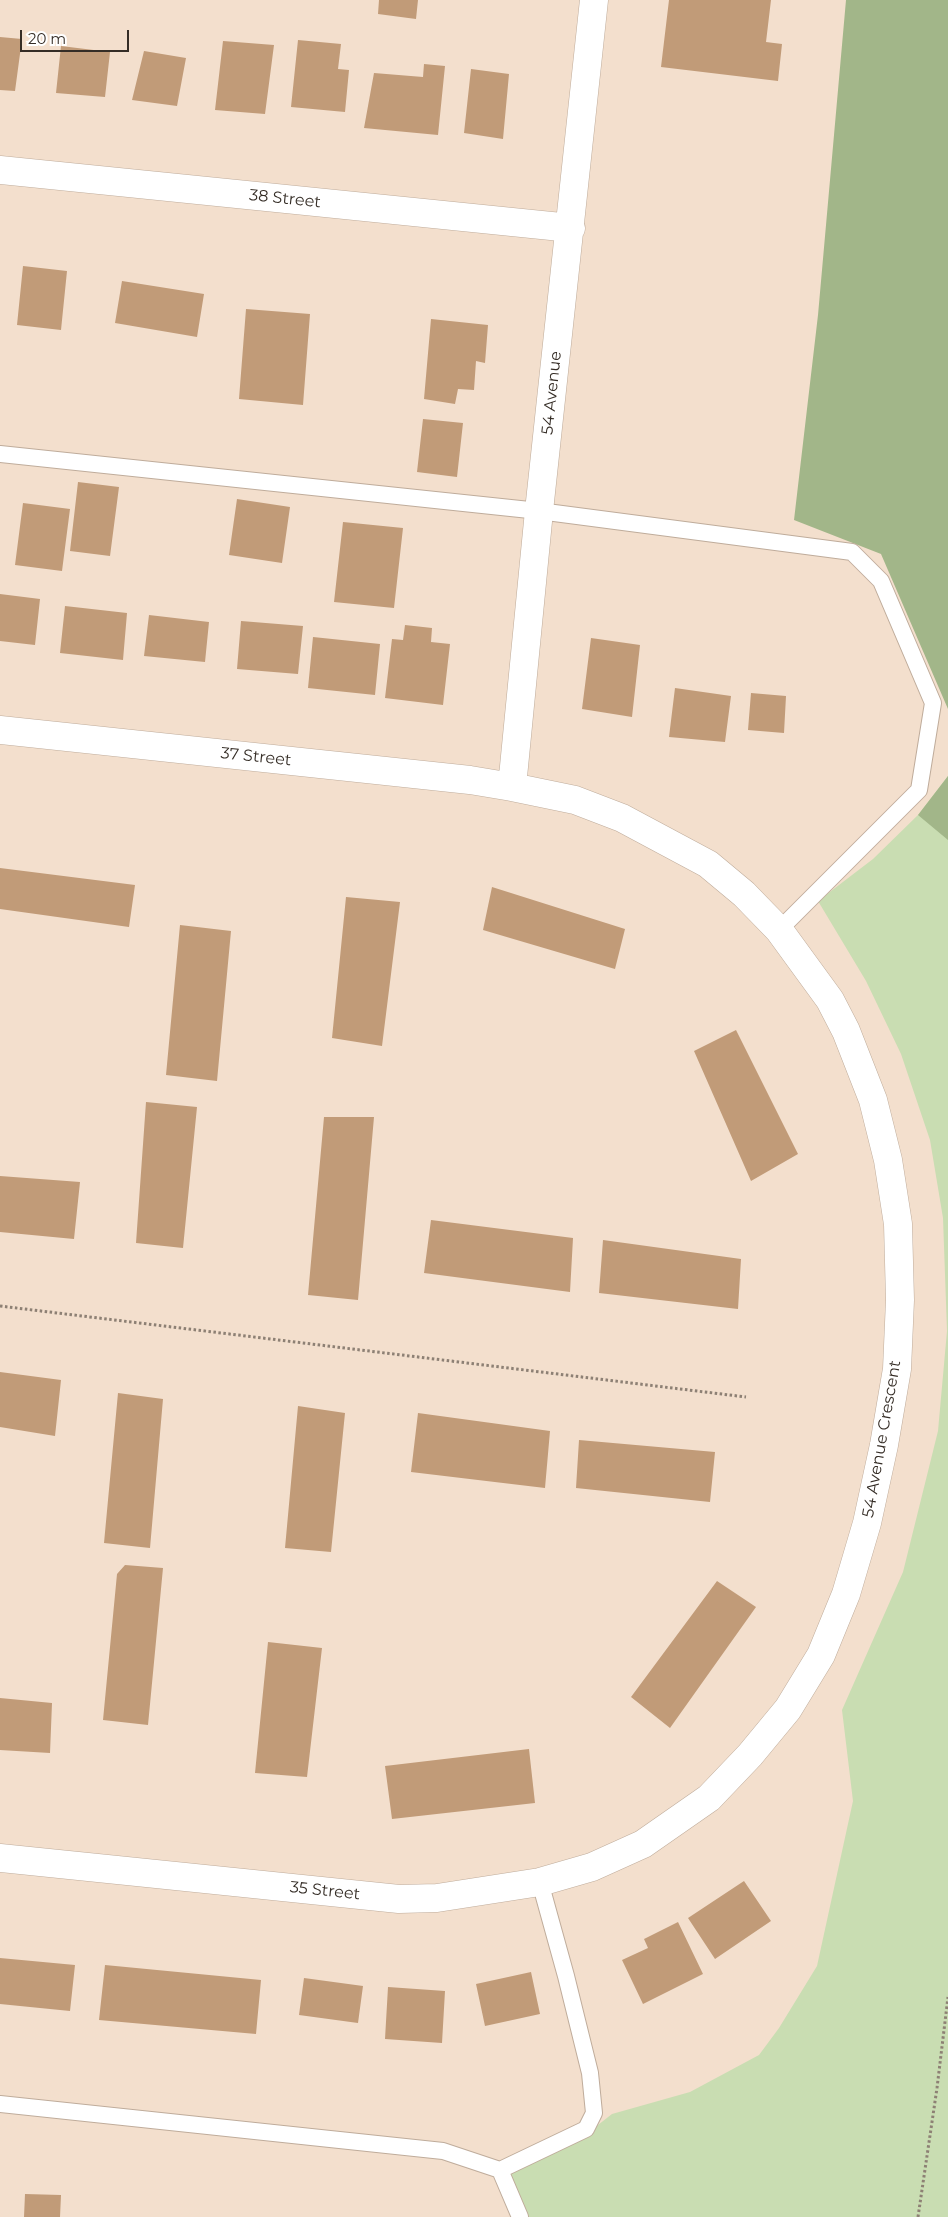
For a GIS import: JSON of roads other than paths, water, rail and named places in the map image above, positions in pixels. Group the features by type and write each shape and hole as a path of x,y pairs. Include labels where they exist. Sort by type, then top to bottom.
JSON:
{"street":[{"name":"54 Avenue","path":"512,787 539,511 571,228 594,0"},
{"name":"38 Street","path":"0,170 571,228"},
{"name":"37 Street","path":"0,730 470,780 512,787"},
{"name":"54 Avenue Crescent","path":"512,787 575,800 622,818 664,838 708,864 744,894 779,930 830,1000 846,1031 873,1100 888,1160 898,1224 900,1300 897,1369 884,1445 867,1523 846,1594 821,1654 788,1709 750,1755 709,1798 643,1844"},
{"name":"35 Street","path":"0,1858 400,1899 437,1898 494,1891 540,1882 592,1867 643,1844"}],"lane":[{"path":"0,454 539,511 852,552 882,582 933,703 920,790 779,930"},
{"path":"0,2104 443,2152 500,2170 586,2129 594,2113 590,2073 540,1882"},
{"path":"500,2170 520,2217"}]}
